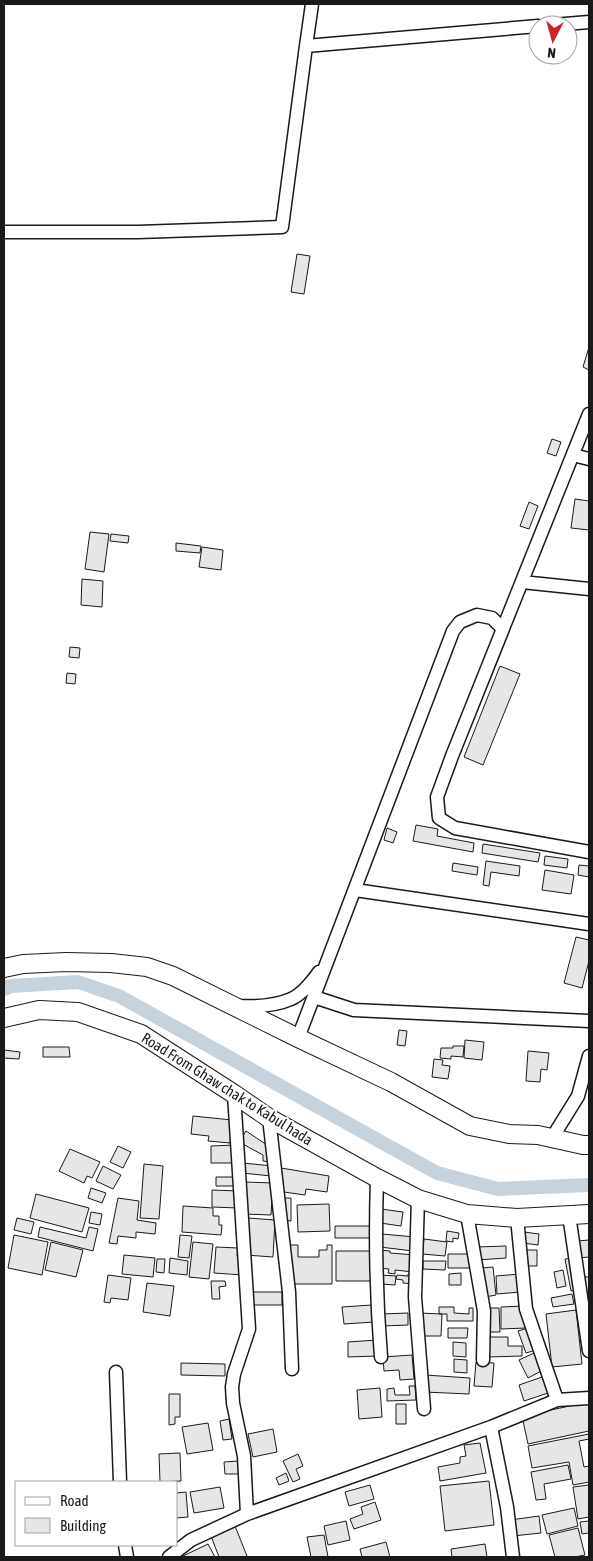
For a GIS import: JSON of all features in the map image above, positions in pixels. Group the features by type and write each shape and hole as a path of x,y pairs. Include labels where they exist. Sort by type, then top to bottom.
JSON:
{"street":[{"path":"4,232 138,232 282,227 312,4"},
{"path":"306,46 528,27"},
{"path":"589,414 437,797 439,818 455,828 589,852"},
{"path":"573,455 589,459"},
{"path":"522,582 589,588"},
{"path":"298,1038 453,631 460,622 477,615 492,618 503,629"},
{"path":"355,890 589,924"},
{"path":"234,1006 248,1007 273,1004 292,999 312,982 331,952"},
{"path":"4,968 23,964 66,962 147,966 173,976 392,1082 470,1126 509,1134 538,1135 589,1145"},
{"path":"314,997 354,1010 589,1021"},
{"name":"Road From Ghaw chak to Kabul hada","path":"4,1018 39,1010 78,1012 141,1034 269,1118 418,1199 467,1214 517,1218 589,1214"},
{"path":"552,1138 578,1096 589,1056"},
{"path":"234,1094 249,1329 234,1374 232,1387 233,1403 244,1456 247,1514"},
{"path":"269,1118 289,1292 292,1369"},
{"path":"377,1178 375,1243 381,1356"},
{"path":"418,1199 415,1298 424,1409"},
{"path":"467,1214 484,1311 483,1360"},
{"path":"569,1215 589,1352"},
{"path":"517,1218 526,1309 557,1400"},
{"path":"116,1372 120,1481"},
{"path":"170,1557 190,1540 247,1514 492,1427 557,1400 589,1398"},
{"path":"492,1427 507,1506 513,1557"}],"building":[{"path":"297,254 310,256 304,294 291,292"},
{"path":"589,347 589,370 583,367"},
{"path":"552,439 561,442 556,456 547,453"},
{"path":"575,499 589,501 589,530 571,528"},
{"path":"529,502 538,506 529,529 520,526"},
{"path":"90,532 109,534 104,572 85,569"},
{"path":"111,534 129,536 128,543 110,541"},
{"path":"176,543 201,546 200,553 176,551"},
{"path":"202,547 223,550 221,570 199,567"},
{"path":"82,579 103,581 102,607 81,605"},
{"path":"70,647 80,648 79,658 69,657"},
{"path":"500,666 520,674 483,765 464,757"},
{"path":"67,673 76,674 75,684 66,683"},
{"path":"416,825 438,829 437,836 474,843 473,852 413,841"},
{"path":"387,828 397,832 393,843 384,840"},
{"path":"483,844 540,853 538,862 482,853"},
{"path":"545,856 568,859 567,868 544,865"},
{"path":"486,861 520,866 519,876 491,872 489,886 483,885"},
{"path":"453,863 478,867 477,875 452,871"},
{"path":"579,865 589,866 589,877 578,875"},
{"path":"545,870 574,875 571,894 542,890"},
{"path":"576,937 589,940 589,961 582,988 564,983"},
{"path":"399,1030 407,1031 405,1046 397,1045"},
{"path":"465,1040 484,1042 482,1060 464,1058"},
{"path":"453,1046 464,1046 463,1057 451,1056 451,1059 440,1058 441,1048 453,1048"},
{"path":"43,1047 69,1047 70,1057 43,1057"},
{"path":"4,1050 20,1052 19,1059 4,1058"},
{"path":"528,1051 549,1053 547,1070 541,1069 540,1082 526,1081"},
{"path":"434,1059 443,1060 442,1065 450,1066 448,1079 432,1077"},
{"path":"193,1116 232,1120 230,1143 208,1141 209,1136 191,1134"},
{"path":"246,1131 267,1145 271,1162 263,1161 263,1155 239,1142"},
{"path":"235,1145 235,1163 211,1163 211,1146"},
{"path":"118,1146 131,1152 123,1168 110,1162"},
{"path":"70,1149 100,1162 92,1178 87,1176 84,1183 59,1171"},
{"path":"243,1163 272,1166 271,1176 242,1173"},
{"path":"144,1164 163,1166 159,1219 140,1218"},
{"path":"103,1166 121,1175 113,1189 96,1181"},
{"path":"281,1168 329,1176 327,1192 306,1189 305,1195 277,1191"},
{"path":"216,1177 235,1177 235,1186 216,1186"},
{"path":"245,1182 273,1183 271,1215 243,1214"},
{"path":"91,1188 106,1193 102,1203 88,1198"},
{"path":"212,1190 238,1191 238,1208 212,1207"},
{"path":"36,1194 89,1208 82,1232 30,1218"},
{"path":"118,1198 139,1201 137,1220 156,1223 155,1234 136,1232 136,1238 118,1236 117,1244 109,1243"},
{"path":"281,1198 291,1198 291,1221 281,1220"},
{"path":"329,1204 330,1231 298,1232 297,1205"},
{"path":"183,1206 213,1208 213,1216 219,1216 219,1225 222,1225 221,1235 182,1232"},
{"path":"381,1209 403,1212 401,1226 380,1223"},
{"path":"91,1212 102,1214 100,1225 89,1223"},
{"path":"17,1218 34,1222 31,1234 14,1230"},
{"path":"248,1218 275,1220 273,1257 246,1255"},
{"path":"335,1226 371,1226 371,1238 335,1238"},
{"path":"40,1227 86,1238 89,1227 98,1229 93,1251 38,1237"},
{"path":"447,1231 459,1233 458,1239 453,1238 453,1242 446,1241"},
{"path":"524,1232 539,1234 538,1245 523,1243"},
{"path":"382,1234 415,1237 413,1251 380,1247"},
{"path":"14,1235 48,1242 42,1275 8,1268"},
{"path":"180,1235 192,1236 189,1258 178,1257"},
{"path":"424,1239 447,1242 445,1256 422,1254"},
{"path":"589,1240 589,1257 578,1258 577,1241"},
{"path":"51,1242 83,1250 76,1277 45,1270"},
{"path":"193,1242 213,1244 209,1279 189,1277"},
{"path":"289,1245 298,1245 298,1257 319,1257 319,1250 327,1250 327,1245 332,1245 332,1284 289,1284"},
{"path":"506,1246 506,1258 477,1260 476,1247"},
{"path":"216,1247 238,1248 237,1256 244,1257 243,1275 214,1273"},
{"path":"380,1250 390,1251 390,1253 415,1255 413,1272 395,1270 395,1274 388,1273 389,1269 378,1268"},
{"path":"525,1250 537,1250 537,1266 524,1266"},
{"path":"336,1251 370,1251 371,1281 336,1281"},
{"path":"448,1254 473,1254 472,1268 448,1268"},
{"path":"124,1255 155,1258 153,1277 122,1274"},
{"path":"170,1258 188,1261 187,1275 169,1273"},
{"path":"574,1258 579,1290 571,1291 565,1259"},
{"path":"157,1259 165,1259 164,1273 156,1272"},
{"path":"423,1261 446,1261 445,1270 423,1269"},
{"path":"493,1267 496,1295 485,1297 482,1268"},
{"path":"563,1270 566,1286 557,1288 554,1272"},
{"path":"461,1273 461,1285 449,1285 449,1274"},
{"path":"408,1274 413,1274 413,1284 403,1283 403,1280 396,1279 397,1275 408,1276"},
{"path":"520,1274 521,1292 497,1294 496,1276"},
{"path":"108,1275 131,1278 128,1300 111,1298 110,1303 104,1302"},
{"path":"380,1275 396,1276 395,1285 380,1284"},
{"path":"585,1277 589,1277 589,1300 586,1300"},
{"path":"211,1281 225,1281 226,1286 219,1287 220,1299 212,1299"},
{"path":"147,1283 174,1286 170,1316 143,1312"},
{"path":"250,1292 282,1292 282,1305 250,1305"},
{"path":"572,1294 574,1304 553,1307 551,1298"},
{"path":"372,1305 374,1322 344,1324 342,1307"},
{"path":"525,1306 526,1328 501,1329 501,1307"},
{"path":"439,1307 454,1307 454,1313 469,1314 469,1308 473,1308 473,1321 447,1321 447,1314 439,1314"},
{"path":"485,1308 499,1308 500,1332 486,1332"},
{"path":"576,1310 582,1364 552,1367 546,1314"},
{"path":"408,1313 408,1325 382,1326 382,1314"},
{"path":"419,1313 442,1314 441,1336 418,1336"},
{"path":"448,1328 468,1328 467,1338 448,1338"},
{"path":"528,1328 536,1350 526,1353 518,1331"},
{"path":"486,1337 508,1337 508,1346 522,1346 522,1356 487,1357"},
{"path":"377,1340 378,1356 348,1357 348,1342"},
{"path":"453,1342 466,1343 466,1357 453,1356"},
{"path":"534,1353 543,1370 528,1378 519,1360"},
{"path":"412,1355 414,1379 400,1380 399,1370 384,1371 383,1357"},
{"path":"454,1359 467,1360 467,1373 454,1372"},
{"path":"476,1362 494,1363 492,1387 474,1386"},
{"path":"181,1363 225,1364 225,1376 181,1375"},
{"path":"425,1375 470,1378 469,1394 424,1392"},
{"path":"545,1376 551,1392 524,1401 519,1385"},
{"path":"409,1386 415,1386 416,1400 387,1401 387,1389 394,1388 395,1395 410,1395"},
{"path":"380,1388 382,1417 359,1419 357,1390"},
{"path":"169,1394 180,1394 180,1417 175,1417 175,1424 169,1425"},
{"path":"589,1402 589,1431 528,1444 522,1416"},
{"path":"396,1404 406,1404 406,1424 396,1424"},
{"path":"229,1419 232,1439 223,1440 220,1421"},
{"path":"208,1423 213,1450 187,1454 182,1427"},
{"path":"273,1429 277,1452 253,1457 248,1434"},
{"path":"589,1434 589,1439 579,1441 584,1467 589,1466 589,1482 573,1485 569,1462 532,1468 528,1446"},
{"path":"480,1443 486,1473 440,1481 438,1467 460,1463 460,1457 466,1456 464,1445"},
{"path":"180,1453 181,1481 160,1481 159,1454"},
{"path":"298,1454 303,1466 296,1469 300,1479 293,1482 283,1461"},
{"path":"238,1461 239,1474 225,1474 224,1462"},
{"path":"568,1465 571,1479 544,1484 546,1499 536,1500 531,1472"},
{"path":"286,1473 289,1481 279,1485 276,1478"},
{"path":"489,1481 494,1525 445,1531 440,1486"},
{"path":"370,1485 374,1499 349,1506 345,1492"},
{"path":"589,1485 589,1517 578,1519 573,1487"},
{"path":"220,1487 224,1508 194,1513 190,1492"},
{"path":"186,1492 188,1517 178,1518 178,1493"},
{"path":"375,1502 381,1520 354,1529 350,1519 363,1514 361,1507"},
{"path":"574,1508 578,1526 547,1534 542,1515"},
{"path":"539,1516 541,1533 513,1536 510,1520"},
{"path":"346,1521 350,1540 328,1545 324,1526"},
{"path":"589,1521 589,1533 582,1534 580,1522"},
{"path":"235,1526 247,1556 219,1557 211,1536"},
{"path":"578,1528 585,1555 555,1557 549,1535"},
{"path":"324,1535 328,1557 311,1557 307,1537"},
{"path":"386,1542 390,1557 362,1557 360,1549"},
{"path":"208,1544 215,1557 181,1557"},
{"path":"485,1544 487,1557 452,1557 451,1549"}],"waterway":[{"path":"4,989 11,986 78,982 119,996 437,1173 498,1189 589,1185"}]}
